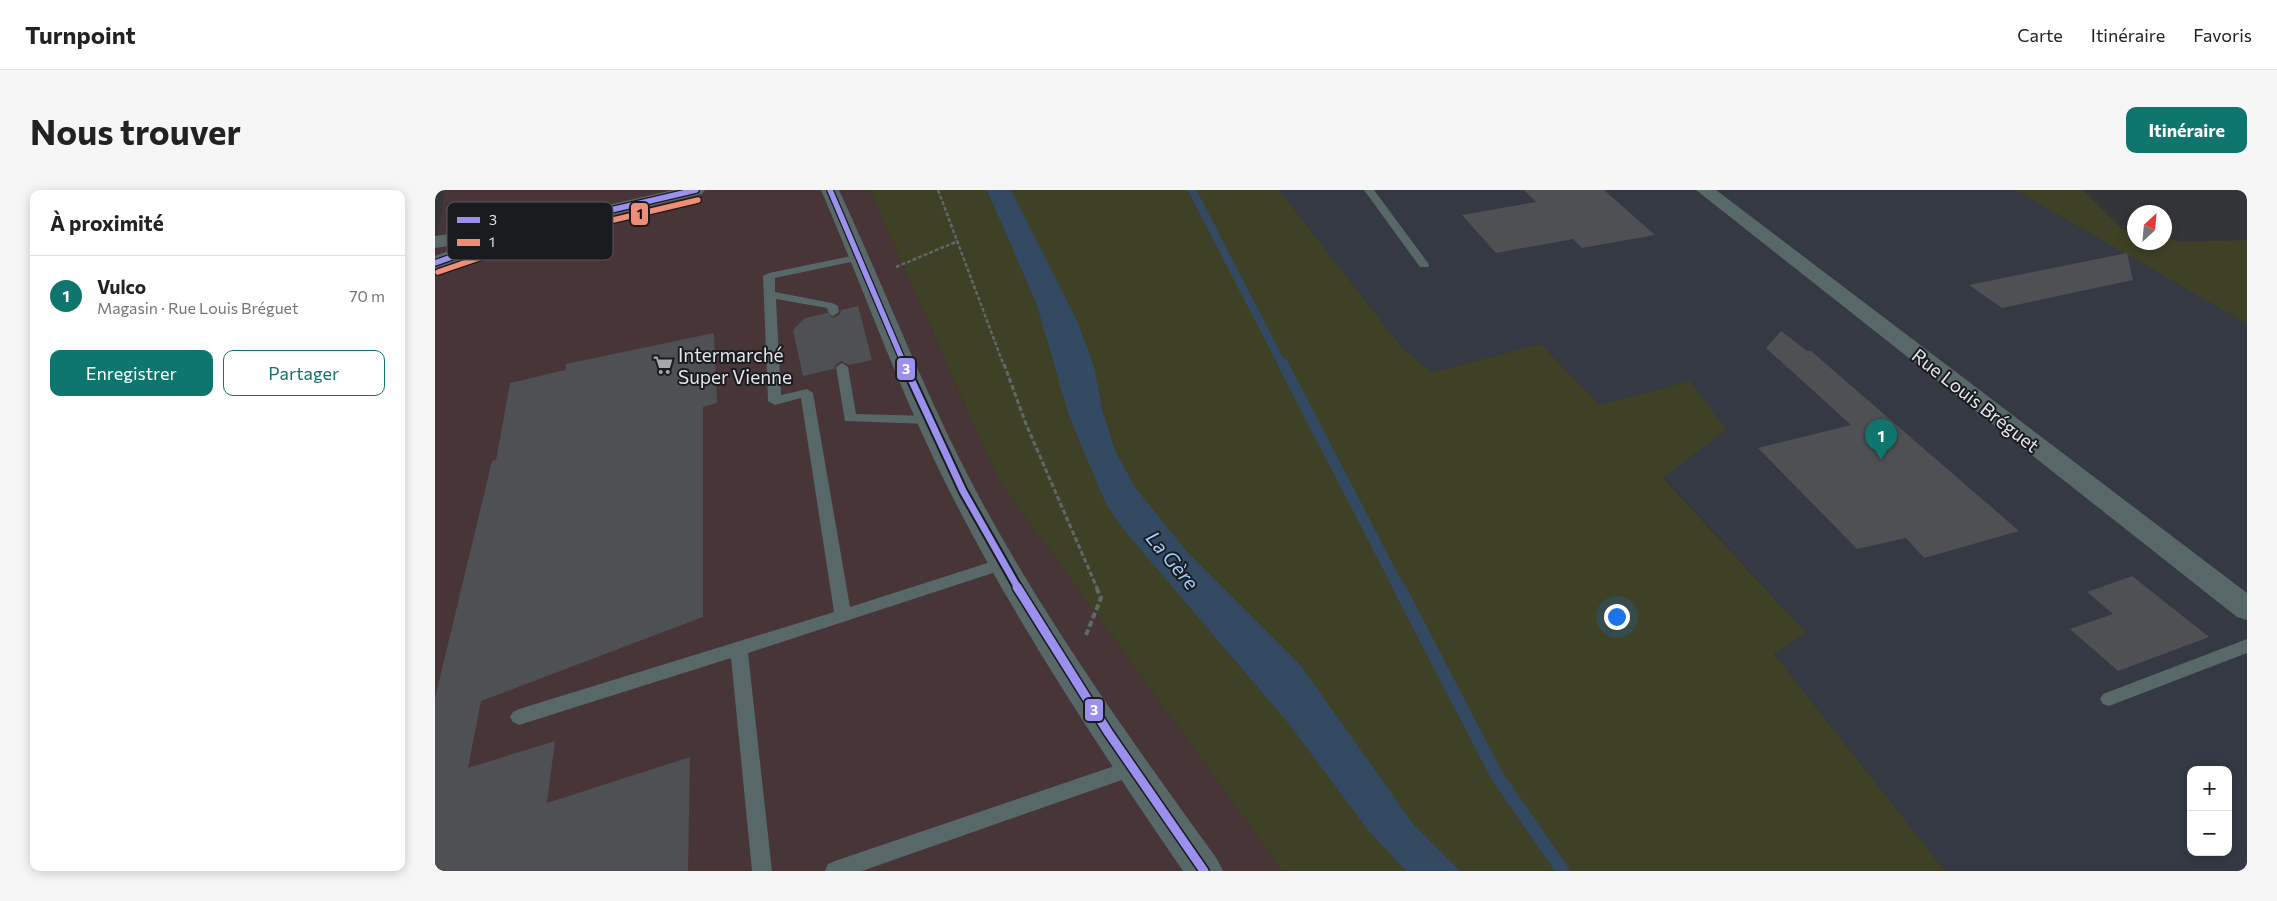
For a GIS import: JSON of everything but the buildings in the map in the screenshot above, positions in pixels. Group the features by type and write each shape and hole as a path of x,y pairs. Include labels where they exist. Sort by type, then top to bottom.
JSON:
{"street":[{"path":"613,209 696,190"},
{"path":"830,190 865,267 929,420 963,490 1003,564 1133,768 1204,871"},
{"name":"Rue Louis Bréguet","path":"1705,190 2247,609"},
{"path":"435,263 447,259"}],"lane":[{"path":"1369,190 1425,264"},
{"path":"843,616 807,393 775,401 769,276 865,267"},
{"path":"770,294 832,306 833,312"},
{"path":"842,367 850,418 929,420"},
{"path":"519,717 1003,564"},
{"path":"2109,699 2247,646"},
{"path":"739,649 762,871"},
{"path":"835,871 1133,768"}],"path":[{"path":"938,190 1027,424 1101,598 1072,673"},
{"path":"865,267 958,241"}],"shaded area":[{"path":"445,190 870,190 997,477 1283,871 435,871 435,254"},
{"path":"1279,190 2015,190 2247,324 2247,871 1945,871 1774,654 1806,633 1599,405 1541,344 1432,372 1403,349"}],"green space":[{"path":"870,190 1279,190 1403,349 1432,372 1541,344 1599,405 1690,381 1726,430 1663,478 1806,633 1774,654 1945,871 1283,871 997,477"},
{"path":"2015,190 2083,190 2122,229 2127,230 2127,250 2172,250 2172,240 2182,242 2247,240 2247,324"}],"water":[{"name":"La Gère","path":"987,190 1011,190 1078,323 1094,366 1102,409 1115,450 1134,486 1187,552 1301,666 1414,825 1460,871 1406,871 1368,830 1289,724 1124,530 1106,504 1069,416 1037,305"}],"waterway":[{"path":"1192,190 1283,366"},
{"path":"1283,364 1399,588"},
{"path":"1399,587 1497,776 1563,871"}],"transit line":[{"name":"3","path":"613,209 696,190"},
{"name":"3","path":"830,190 910,380 963,491 1018,589 1077,685 1204,871"},
{"name":"1","path":"613,220 698,200"},
{"name":"3","path":"435,263 447,259"},
{"name":"1","path":"438,272 473,260"}],"place":[{"name":"Intermarché Super Vienne","path":"663,365"},
{"name":"Vulco","path":"1881,460"}]}
